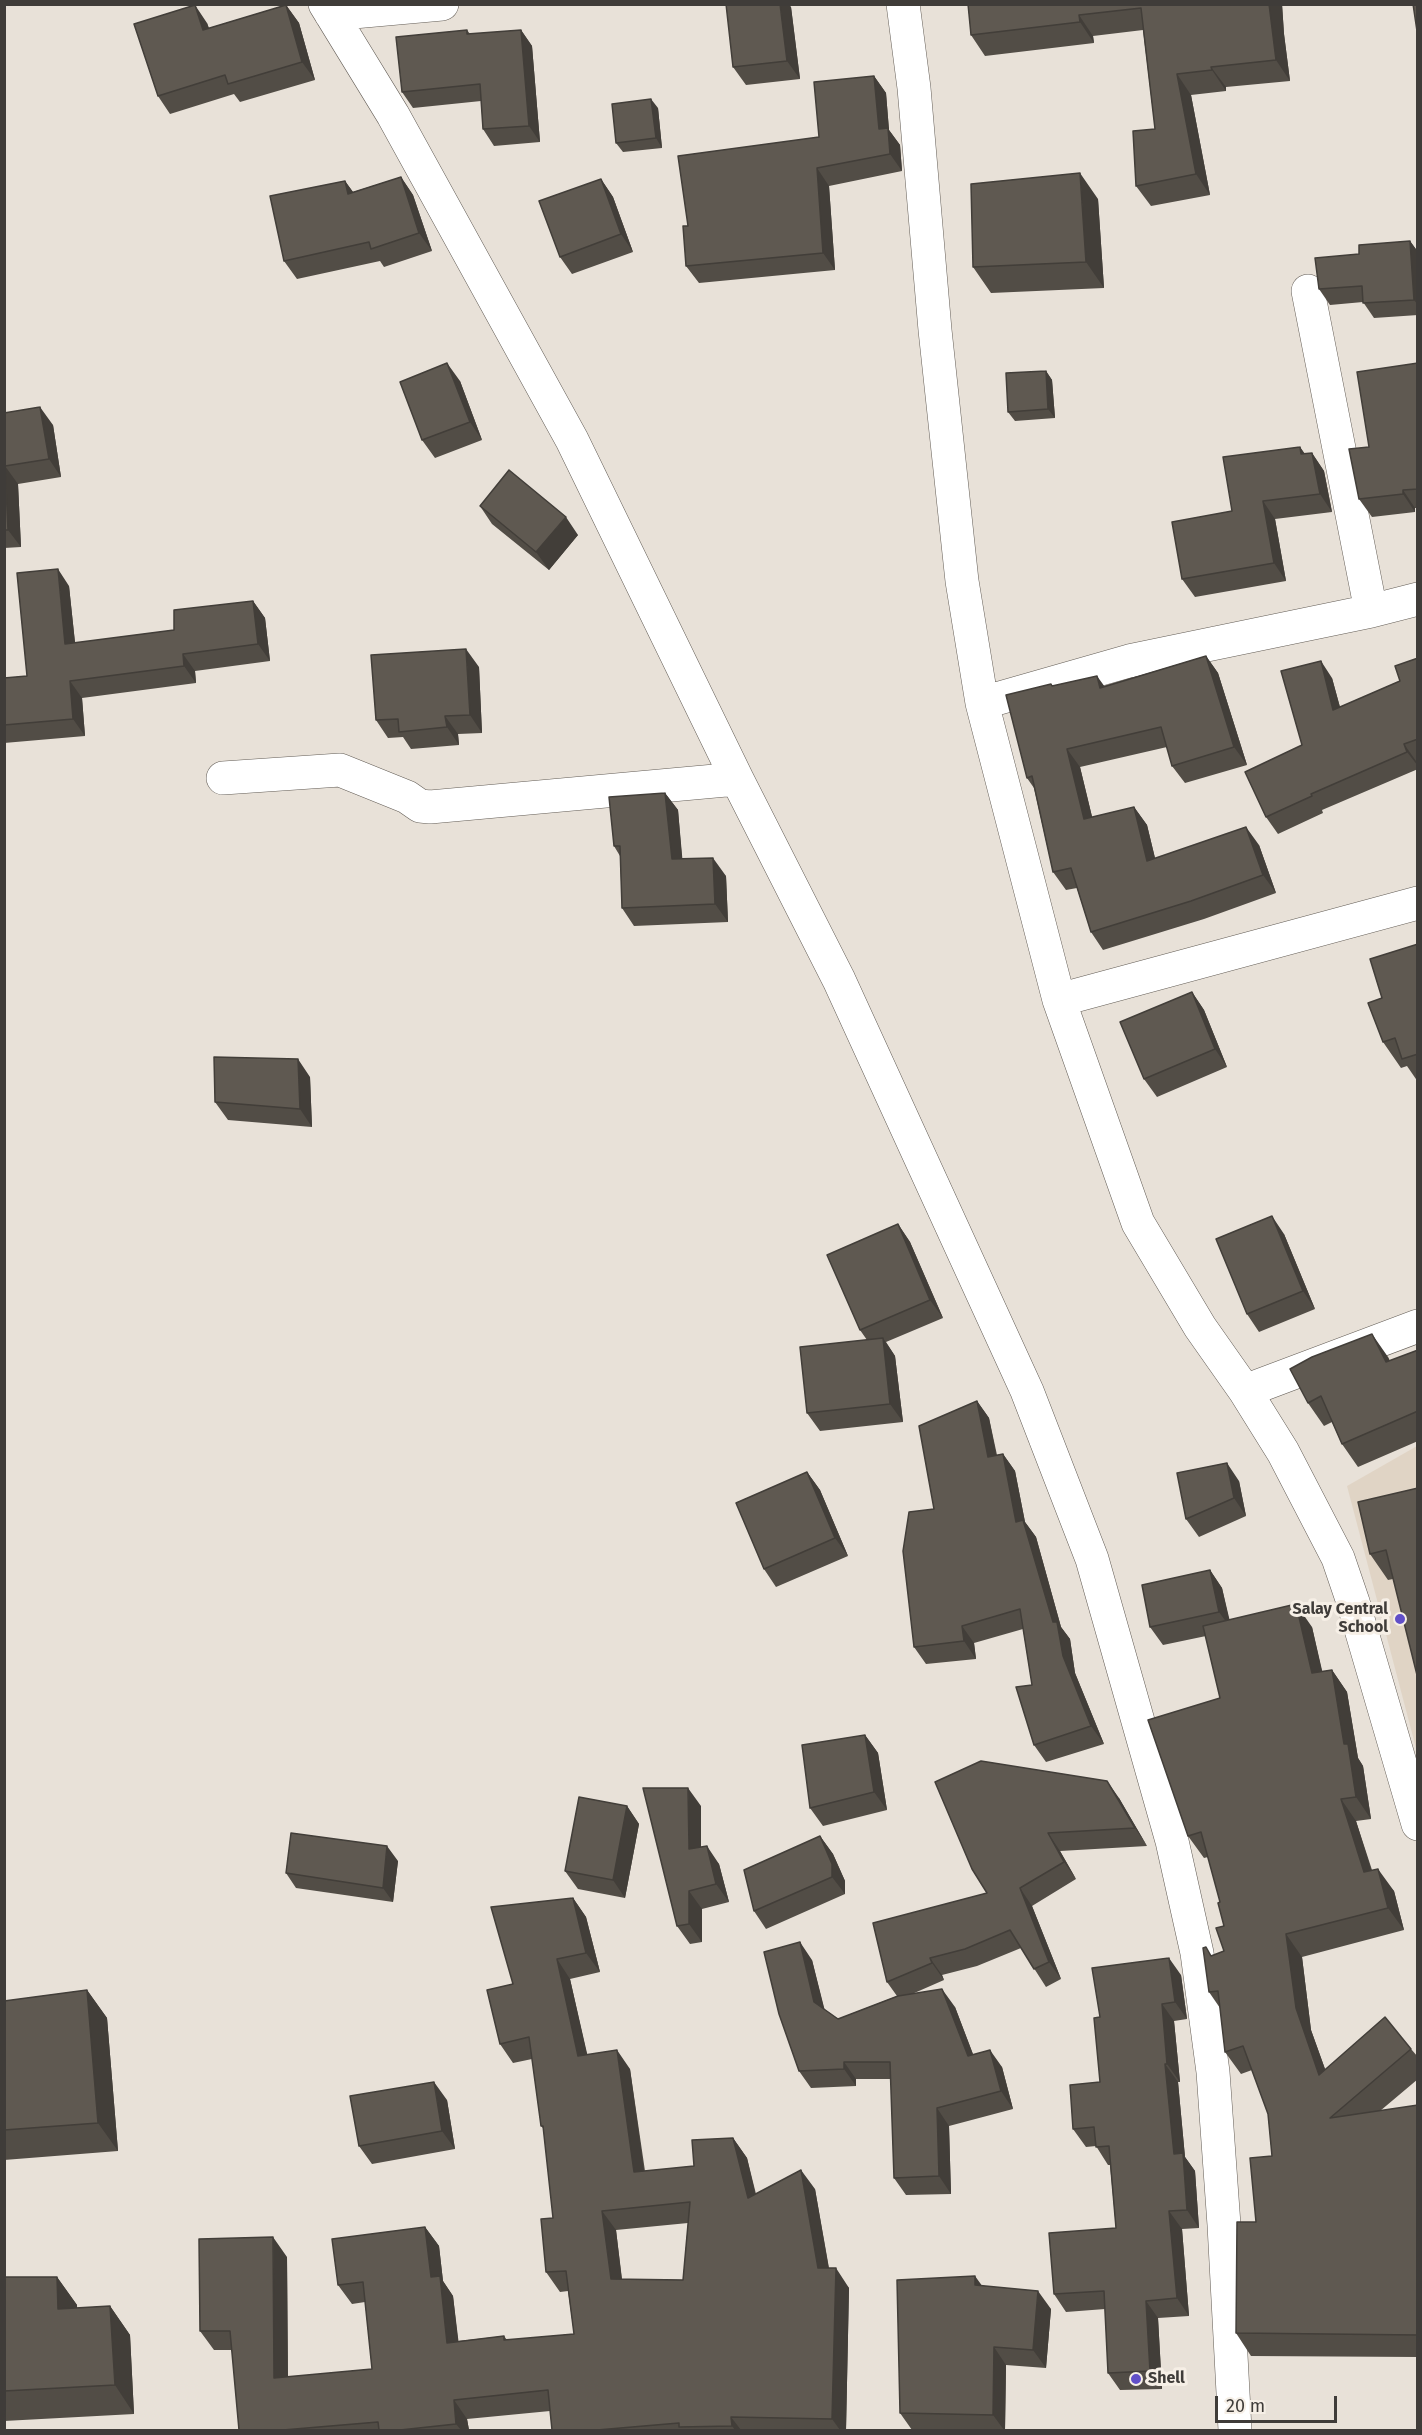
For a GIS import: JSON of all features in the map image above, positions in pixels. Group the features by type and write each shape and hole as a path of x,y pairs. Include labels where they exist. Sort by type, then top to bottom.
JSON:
{"street":[{"path":"442,4 328,9 393,115 572,440 737,779 839,980 1027,1390 1092,1559 1172,1841 1197,1953 1213,2072 1235,2430"},
{"path":"903,4 914,88 935,330 961,570 982,704 1059,1000 1138,1223 1200,1327 1245,1391 1283,1452 1338,1558 1418,1824"},
{"path":"1308,291 1371,611"},
{"path":"982,704 1129,661 1418,600"},
{"path":"223,778 340,770 407,797 420,806 430,807 737,779"},
{"path":"1059,1000 1418,903"},
{"path":"1245,1391 1418,1326"}],"shaded area":[{"name":"Salay Central School","path":"1417,1446 1417,1752 1347,1486"}],"building":[{"path":"726,4 780,4 787,61 733,67"},
{"path":"968,4 1269,4 1276,60 1211,67 1212,70 1177,74 1196,174 1136,186 1133,131 1155,129 1141,8 1079,15 1080,22 971,35"},
{"path":"1413,4 1418,4 1418,38"},
{"path":"195,5 203,30 286,5 302,62 228,84 225,75 158,96 134,24"},
{"path":"467,30 467,34 521,30 529,126 483,129 480,84 402,92 396,37"},
{"path":"874,76 879,129 888,128 890,154 817,168 823,253 686,266 683,226 688,226 678,156 819,137 814,82"},
{"path":"651,99 656,138 616,143 612,104"},
{"path":"1080,173 1086,262 973,267 971,184"},
{"path":"401,177 419,233 371,249 369,242 284,261 270,196 345,181 348,194"},
{"path":"601,179 621,234 560,257 539,201"},
{"path":"1410,241 1414,300 1363,303 1362,286 1319,289 1315,258 1359,254 1359,245"},
{"path":"447,363 470,422 422,440 400,382"},
{"path":"1418,363 1418,489 1403,490 1403,494 1359,499 1349,449 1369,447 1357,372"},
{"path":"1046,371 1048,409 1008,412 1006,373"},
{"path":"40,407 49,459 5,466 8,530 4,530 4,413"},
{"path":"1300,447 1301,454 1312,453 1320,494 1263,501 1274,563 1182,579 1172,522 1232,511 1223,457"},
{"path":"509,470 566,517 536,552 480,506"},
{"path":"58,569 65,644 174,630 174,610 253,601 258,644 183,654 184,666 70,681 73,719 4,725 4,678 27,676 17,573"},
{"path":"466,649 470,715 445,716 447,727 399,732 398,719 376,720 371,655"},
{"path":"1206,656 1234,747 1172,766 1161,727 1067,749 1084,819 1134,807 1147,861 1246,827 1263,875 1191,901 1091,932 1071,868 1053,872 1032,776 1027,778 1006,695 1097,676 1100,688"},
{"path":"1418,658 1418,739 1404,744 1407,752 1311,794 1312,796 1266,817 1245,772 1302,745 1281,671 1321,661 1333,710 1400,681 1395,666"},
{"path":"665,793 672,859 713,858 715,904 622,908 620,846 614,846 609,797"},
{"path":"1418,944 1418,1054 1402,1059 1395,1038 1383,1042 1368,1003 1382,998 1370,959"},
{"path":"1192,992 1215,1049 1144,1079 1120,1022"},
{"path":"214,1057 298,1059 300,1109 215,1102"},
{"path":"1272,1216 1303,1291 1247,1314 1216,1239"},
{"path":"898,1224 930,1300 860,1330 827,1255"},
{"path":"1372,1334 1386,1362 1418,1350 1418,1411 1342,1444 1321,1396 1308,1403 1290,1369 1312,1357"},
{"path":"883,1338 890,1404 807,1413 800,1347"},
{"path":"977,1401 988,1457 1003,1454 1016,1522 1023,1520 1053,1622 1057,1622 1063,1656 1091,1726 1034,1745 1016,1687 1032,1685 1020,1609 962,1626 964,1641 914,1647 903,1551 909,1512 934,1509 919,1426"},
{"path":"1227,1463 1234,1498 1186,1519 1177,1473"},
{"path":"807,1472 835,1538 764,1569 736,1503"},
{"path":"1418,1488 1418,1679 1386,1550 1370,1554 1358,1502"},
{"path":"1210,1570 1219,1612 1150,1627 1142,1585"},
{"path":"1296,1604 1312,1673 1332,1670 1344,1744 1348,1744 1356,1797 1341,1799 1364,1872 1378,1869 1388,1908 1286,1934 1296,2008 1319,2075 1385,2017 1411,2049 1330,2118 1418,2105 1418,2335 1236,2333 1237,2222 1256,2222 1250,2158 1272,2156 1268,2114 1243,2046 1225,2052 1218,1991 1209,1992 1203,1948 1206,1947 1211,1956 1224,1951 1216,1928 1224,1926 1218,1903 1220,1902 1201,1832 1188,1836 1148,1720 1220,1698 1203,1626"},
{"path":"865,1735 874,1792 810,1808 802,1745"},
{"path":"981,1761 1107,1781 1135,1828 1048,1833 1064,1862 1020,1888 1049,1962 1034,1969 1010,1930 965,1949 930,1958 932,1963 887,1982 873,1923 987,1893 972,1869 935,1782"},
{"path":"643,1788 688,1788 689,1849 707,1846 716,1884 689,1891 689,1924 677,1926"},
{"path":"579,1797 627,1806 613,1880 565,1871"},
{"path":"291,1833 387,1846 383,1888 286,1873"},
{"path":"820,1836 832,1864 832,1877 754,1911 744,1870"},
{"path":"573,1898 586,1953 557,1959 578,2056 617,2050 634,2172 694,2166 692,2140 733,2138 748,2198 801,2170 818,2268 836,2268 832,2419 731,2417 732,2426 679,2427 679,2423 597,2430 552,2430 548,2390 454,2400 456,2424 400,2430 379,2430 378,2422 283,2430 239,2430 230,2331 200,2331 199,2239 273,2237 274,2378 372,2369 363,2282 338,2285 332,2239 425,2227 431,2277 440,2276 447,2343 504,2336 504,2340 574,2334 566,2271 546,2272 541,2219 553,2218 543,2126 541,2126 529,2037 500,2044 487,1990 513,1984 491,1907","holes":["690,2202 683,2280 611,2279 602,2211"]},
{"path":"800,1942 814,2002 838,2019 898,1996 942,1989 968,2056 990,2050 1001,2091 937,2108 939,2176 894,2178 890,2062 844,2062 844,2069 799,2071 779,2014 764,1952"},
{"path":"1169,1958 1175,2002 1162,2004 1167,2064 1165,2064 1174,2154 1183,2153 1187,2210 1169,2211 1177,2298 1146,2301 1150,2371 1108,2373 1104,2291 1054,2294 1049,2233 1116,2228 1109,2146 1096,2147 1094,2127 1073,2129 1070,2085 1100,2082 1094,2018 1100,2017 1092,1968"},
{"path":"87,1990 98,2123 4,2130 4,2001"},
{"path":"434,2082 442,2131 359,2146 350,2096"},
{"path":"975,2276 975,2285 1038,2291 1033,2350 994,2347 993,2415 900,2413 897,2280"},
{"path":"4,2277 57,2277 58,2309 110,2306 115,2385 4,2391"}],"place":[{"name":"Salay Central School","path":"1400,1619"},
{"name":"Shell","path":"1136,2379"}]}
